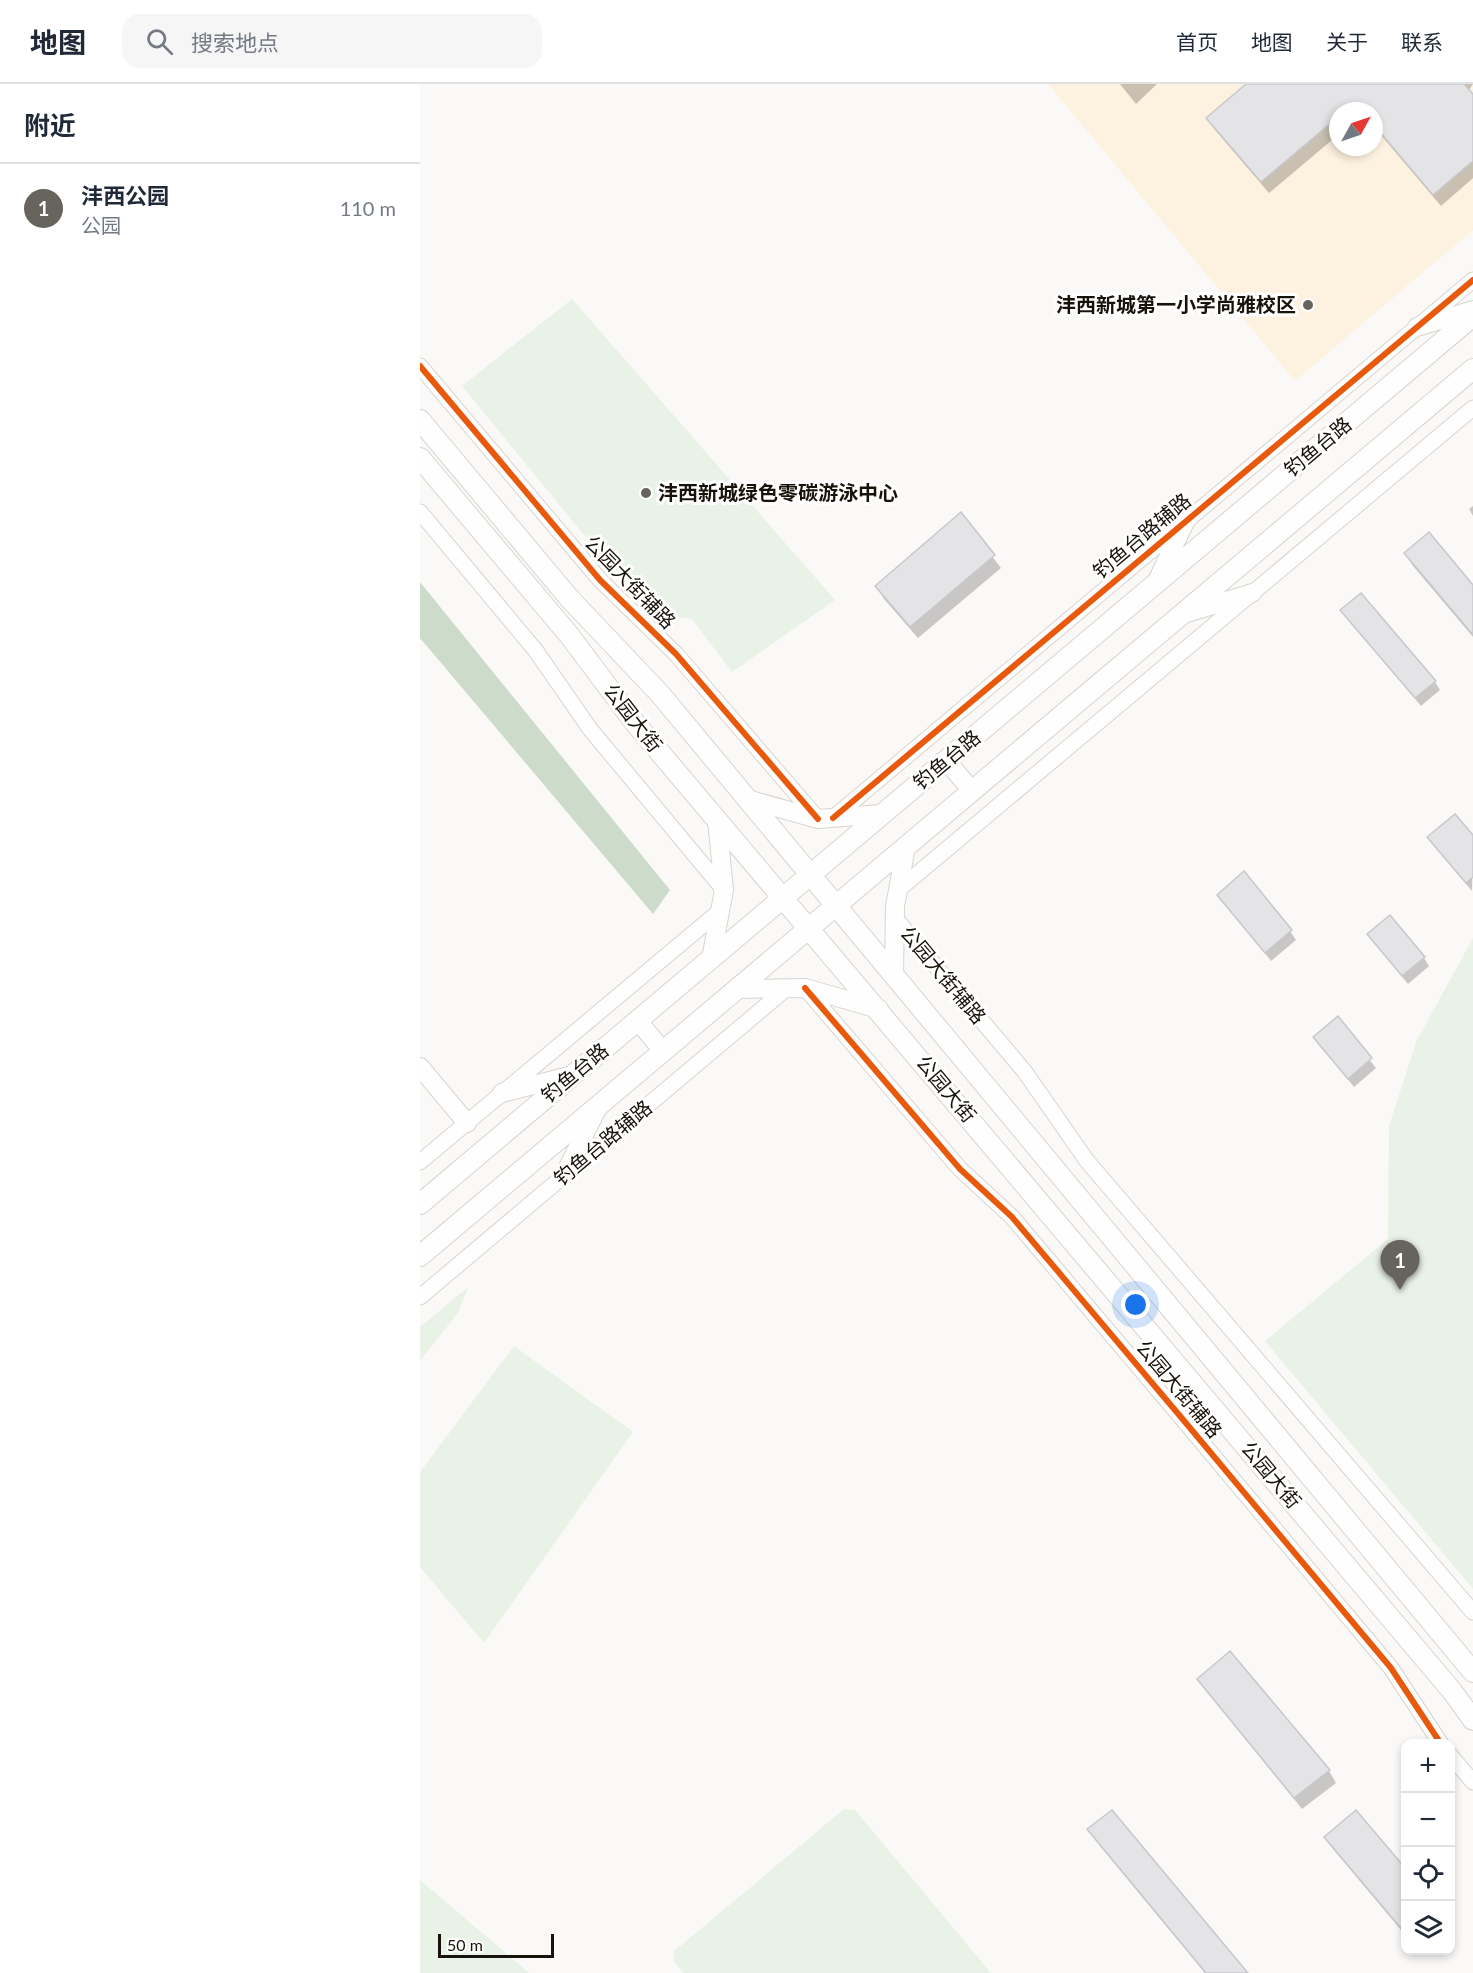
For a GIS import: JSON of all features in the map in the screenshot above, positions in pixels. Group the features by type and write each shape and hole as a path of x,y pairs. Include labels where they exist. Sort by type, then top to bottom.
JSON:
{"main road":[{"name":"钓鱼台路","path":"420,1204 1473,316"},
{"name":"钓鱼台路","path":"420,1256 1473,369"},
{"name":"公园大街","path":"420,420 570,600 660,694 1473,1672"},
{"name":"公园大街","path":"420,458 568,635 635,723 1437,1672 1473,1720"}],"street":[{"name":"钓鱼台路辅路","path":"825,818 1473,280"},
{"path":"1417,327 1473,310"},
{"name":"公园大街辅路","path":"420,366 600,580 676,654 825,818"},
{"path":"898,891 1473,408"},
{"path":"420,512 536,651 590,729 724,890"},
{"path":"1156,583 1186,520"},
{"path":"1182,614 1252,593"},
{"path":"946,760 972,791"},
{"path":"747,799 825,818 882,814"},
{"path":"711,959 724,890 717,820"},
{"path":"894,976 895,918 906,847"},
{"path":"420,1162 721,910"},
{"name":"公园大街辅路","path":"895,918 1025,1072 1087,1161 1473,1612"},
{"name":"钓鱼台路辅路","path":"420,1297 564,1175 796,988"},
{"path":"738,989 796,988 879,1009"},
{"name":"公园大街辅路","path":"796,988 960,1169 1012,1217 1391,1668 1439,1739"},
{"path":"638,1021 663,1051"},
{"path":"420,1067 467,1123"},
{"path":"502,1093 573,1075"},
{"path":"564,1175 598,1106"},
{"path":"1455,1761 1473,1782"}],"shaded area":[{"name":"沣西新城第一小学尚雅校区","path":"1048,84 1473,84 1473,230 1295,381"},
{"name":"沣西新城绿色零碳游泳中心","path":"572,299 835,600 732,672 692,619 648,613 462,386"},
{"path":"1473,938 1473,1589 1265,1341 1388,1239 1389,1126 1416,1042"},
{"path":"468,1287 458,1313 420,1361 420,1327"},
{"path":"514,1346 633,1432 484,1643 420,1567 420,1472"},
{"path":"844,1809 855,1810 991,1973 683,1973 674,1962 673,1952"},
{"path":"420,1880 529,1973 420,1973"}],"green space":[{"path":"420,582 670,890 653,914 420,638"}],"building":[{"path":"1246,84 1464,84 1473,94 1473,161 1433,195 1383,136 1383,102 1329,102 1329,125 1261,182 1206,118"},
{"path":"961,512 995,555 910,627 875,586"},
{"path":"1429,532 1473,585 1473,635 1404,553"},
{"path":"1361,593 1436,681 1415,698 1340,610"},
{"path":"1455,814 1473,835 1473,877 1466,883 1427,837"},
{"path":"1244,871 1292,930 1265,953 1217,895"},
{"path":"1390,915 1425,957 1402,976 1367,934"},
{"path":"1338,1016 1372,1058 1348,1079 1313,1037"},
{"path":"1230,1651 1330,1770 1294,1798 1197,1679"},
{"path":"1112,1810 1248,1973 1206,1973 1087,1829"},
{"path":"1356,1810 1401,1863 1401,1928 1324,1837"}],"cycle path":[{"path":"833,818 1473,280"},
{"path":"420,366 600,580 676,654 818,819"},
{"path":"805,988 960,1169 1012,1217 1180,1416 1391,1668 1438,1739"}],"place":[{"name":"沣西新城第一小学尚雅校区","path":"1308,305"},
{"name":"沣西新城绿色零碳游泳中心","path":"646,493"},
{"name":"沣西公园","path":"1400,1290"}]}
